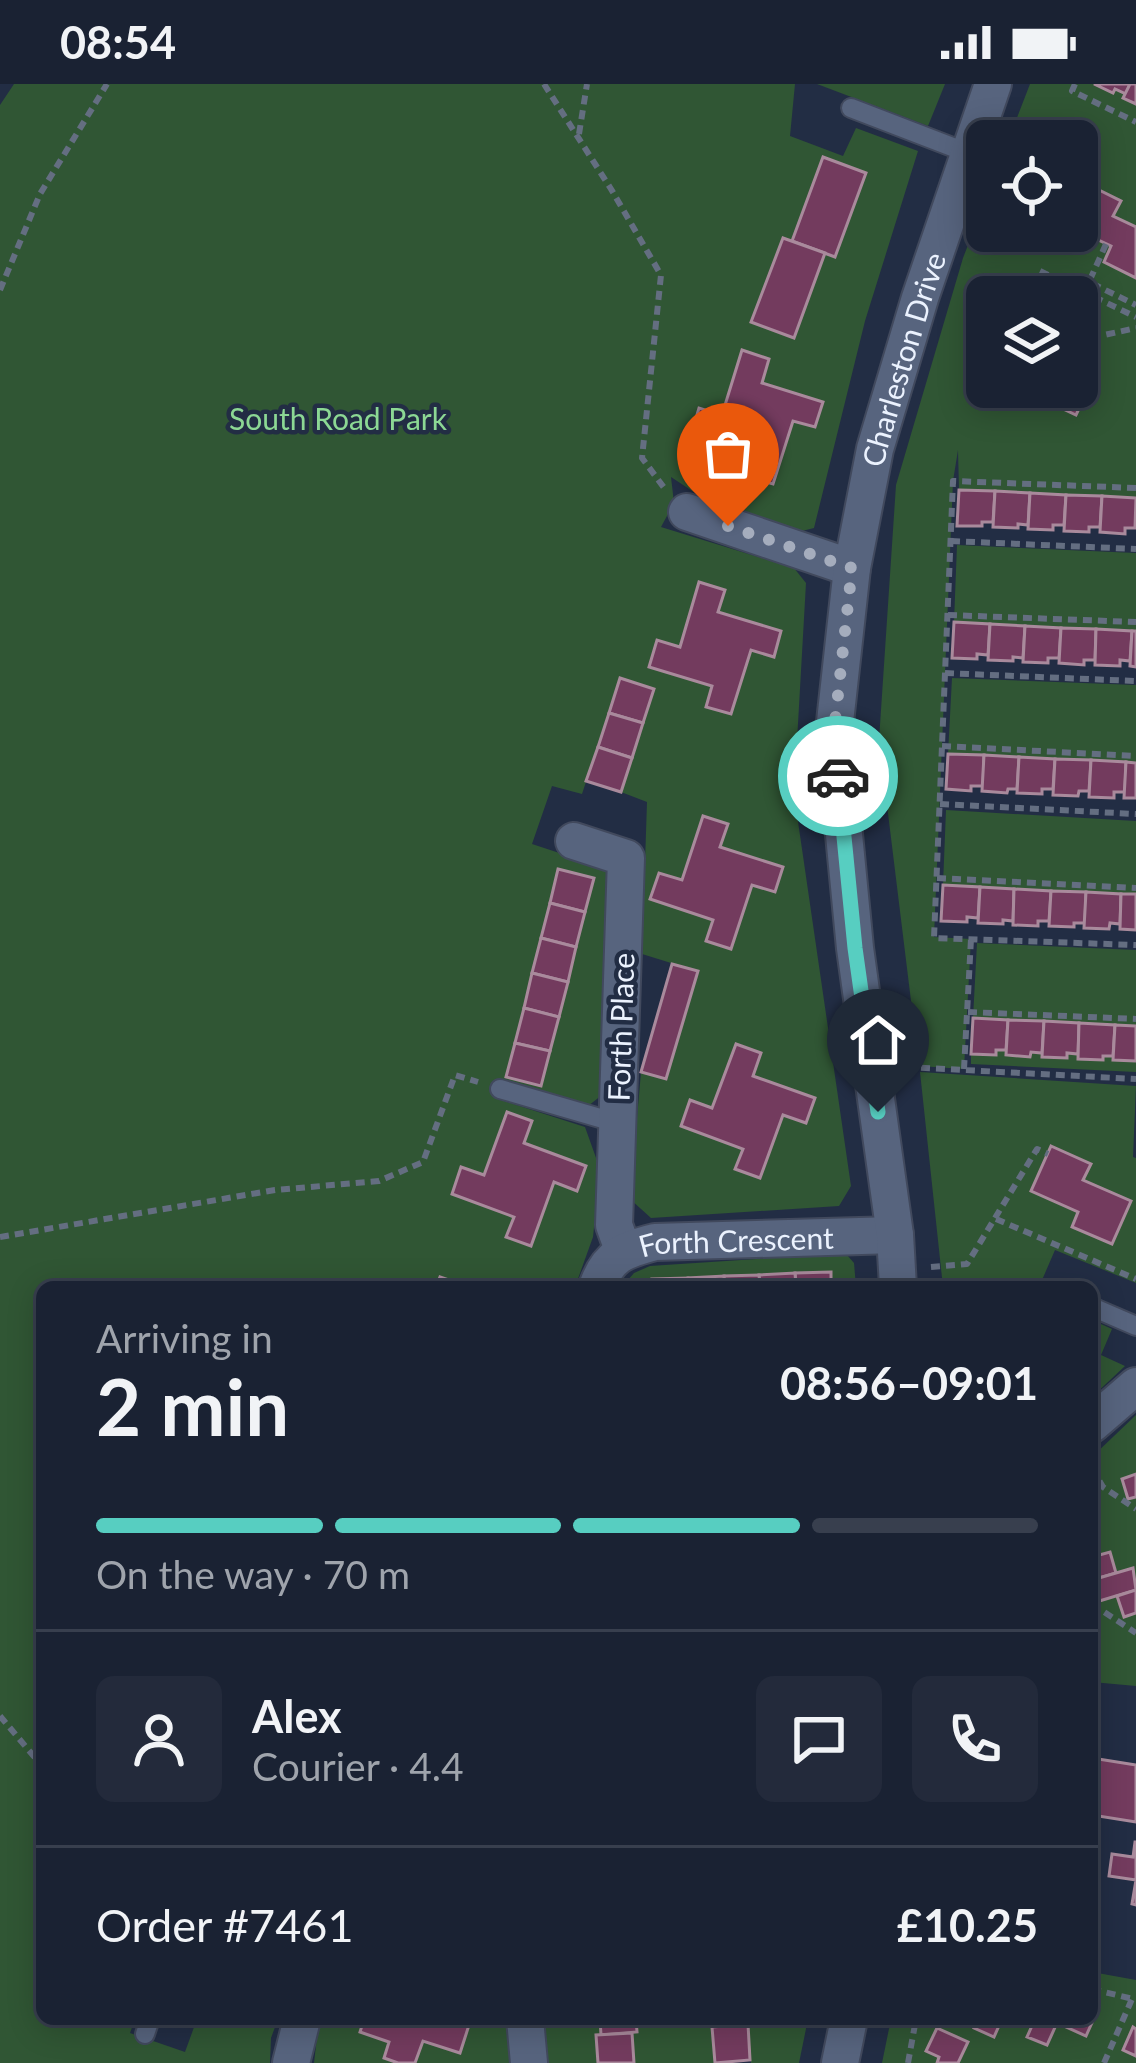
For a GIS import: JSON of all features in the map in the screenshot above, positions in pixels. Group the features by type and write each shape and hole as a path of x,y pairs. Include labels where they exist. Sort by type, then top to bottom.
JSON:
{"street":[{"name":"Charleston Drive","path":"980,120 993,84"},
{"name":"Charleston Drive","path":"897,1264 855,948 834,731 852,568 875,449 966,159"},
{"path":"687,512 852,568"},
{"name":"Forth Place","path":"574,841 626,859 614,1225 623,1250"},
{"name":"Forth Crescent","path":"599,1281 623,1250 655,1242 897,1264"},
{"path":"1098,1419 1136,1386"},
{"path":"291,2063 300,2025"},
{"path":"526,2025 529,2063"},
{"path":"840,2063 848,2025"}],"lane":[{"path":"851,108 966,152"},
{"path":"500,1089 617,1124"},
{"path":"1098,1309 1136,1326"}],"path":[{"path":"0,290 40,194 107,84"},
{"path":"544,84 661,275 642,458 674,503 687,512"},
{"path":"579,137 587,84"},
{"path":"1076,84 1072,91 1136,122"},
{"path":"1106,244 1089,282 1136,305"},
{"path":"1040,271 1050,276"},
{"path":"1098,299 1136,317"},
{"path":"1098,336 1136,328"},
{"path":"1136,488 953,481 934,938 1136,945"},
{"path":"950,542 1136,549"},
{"path":"947,615 1136,622"},
{"path":"945,673 1136,681"},
{"path":"942,746 1136,755"},
{"path":"940,803 1136,814"},
{"path":"937,878 1136,888"},
{"path":"964,1069 971,939"},
{"path":"968,1012 1136,1019"},
{"path":"872,1070 919,1066 1136,1079"},
{"path":"0,1237 275,1190 380,1181 423,1162 455,1075"},
{"path":"897,1264 968,1264 1037,1149 1048,1154"},
{"path":"995,1218 1136,1279"},
{"path":"1098,1479 1136,1509"},
{"path":"1098,1608 1136,1633"},
{"path":"0,1715 36,1759"},
{"path":"1098,1991 1134,2000 1104,2063"},
{"path":"908,2063 915,2025"}],"green space":[{"name":"South Road Park","path":"14,84 795,84 790,136 843,156 856,128 918,151 865,321 814,528 798,532 715,506 671,477 674,503 661,527 794,568 806,583 794,794 851,1186 839,1206 651,1218 630,1199 641,1072 665,1079 697,971 642,954 647,802 621,792 653,690 620,679 582,794 552,786 532,844 608,869 602,1095 588,1106 500,1089 501,1100 585,1127 600,1169 593,1237 577,1281 36,1281 36,2025 133,2025 130,2033 185,2052 195,2025 276,2025 270,2063 0,2063 0,105"},
{"path":"817,84 945,84 928,126"},
{"path":"1030,84 1136,84 1136,498 959,490 958,450 934,937 971,939 964,1069 919,1066 879,740 896,485 966,250 1098,252 1098,120 1016,120"},
{"path":"957,545 1136,553 1136,631 954,622"},
{"path":"952,678 1136,685 1136,763 948,754"},
{"path":"946,810 1136,821 1136,894 943,885"},
{"path":"977,943 1136,950 1136,1026 973,1018"},
{"path":"996,1050 1030,1057 1031,1052 1066,1058 1067,1053 1078,1054 1078,1059 1113,1056 1114,1060 1136,1061 1136,1072 971,1064 971,1054 995,1055"},
{"path":"920,1072 1136,1086 1136,1283 1055,1250 1042,1281 942,1281"},
{"path":"847,1255 854,1263 856,1281 627,1281 650,1266"},
{"path":"1098,1323 1112,1329 1101,1355 1125,1366 1098,1391"},
{"path":"1136,1415 1136,1686 1098,1683 1098,1451"},
{"path":"1098,1973 1136,1980 1136,2063 882,2063 890,2025 1098,2025"},
{"path":"511,2025 519,2063 314,2063 318,2028"},
{"path":"545,2025 600,2025 601,2035 596,2036 598,2063 548,2063"},
{"path":"636,2025 717,2025 712,2027 715,2063 634,2063 632,2033 637,2032"},
{"path":"748,2025 807,2025 799,2063 751,2063"}],"building":[{"path":"1094,84 1130,84 1126,94"},
{"path":"1130,84 1136,84 1136,104 1123,98"},
{"path":"823,157 866,173 835,257 792,241"},
{"path":"1098,190 1121,201 1113,216 1136,227 1136,278 1104,262 1111,246 1098,240"},
{"path":"783,238 825,253 794,338 751,322"},
{"path":"742,350 769,359 762,383 823,402 815,427 793,421 773,484 745,476 752,454 691,435 699,408 722,415"},
{"path":"959,490 995,491 993,522 957,526"},
{"path":"995,491 1030,493 1028,525 993,527"},
{"path":"1030,493 1066,495 1064,525 1053,525 1053,530 1028,529"},
{"path":"1066,495 1102,496 1100,527 1089,527 1089,532 1064,531"},
{"path":"1102,496 1136,498 1135,528 1125,528 1125,534 1100,532"},
{"path":"699,582 725,590 718,612 781,631 774,657 751,650 731,714 706,707 712,686 649,667 657,640 680,647"},
{"path":"954,622 990,624 988,655 952,658"},
{"path":"990,624 1025,626 1023,658 988,660"},
{"path":"1025,626 1061,628 1059,658 1048,658 1048,663 1023,662"},
{"path":"1061,628 1096,629 1095,660 1084,660 1084,665 1059,663"},
{"path":"1096,629 1132,631 1130,661 1120,660 1120,666 1095,665"},
{"path":"1132,631 1136,631 1136,667 1130,666"},
{"path":"620,678 654,689 643,723 609,713"},
{"path":"609,713 643,723 632,758 598,747"},
{"path":"598,747 632,758 621,792 586,781"},
{"path":"948,754 984,755 983,786 971,786 971,791 946,789"},
{"path":"984,755 1019,757 1017,789 982,791"},
{"path":"1019,757 1055,759 1053,789 1042,789 1042,794 1017,793"},
{"path":"1055,759 1091,760 1089,791 1079,791 1078,796 1053,795"},
{"path":"1091,760 1126,762 1125,792 1114,792 1114,798 1089,797"},
{"path":"1126,762 1136,763 1136,798 1124,798"},
{"path":"703,816 728,824 720,847 783,867 775,892 752,885 731,949 706,941 713,920 650,899 659,873 682,880"},
{"path":"558,869 594,878 585,912 550,903"},
{"path":"943,885 980,887 978,918 941,921"},
{"path":"980,887 1014,889 1013,921 978,923"},
{"path":"1014,889 1051,891 1049,921 1038,921 1038,926 1013,925"},
{"path":"1051,891 1086,892 1085,923 1049,926"},
{"path":"1086,892 1121,894 1120,924 1110,923 1109,929 1084,928"},
{"path":"1121,894 1136,894 1136,930 1120,929"},
{"path":"550,903 585,912 576,947 541,938"},
{"path":"541,938 576,947 568,982 532,973"},
{"path":"672,964 698,971 666,1079 641,1072"},
{"path":"532,973 568,982 559,1017 524,1008"},
{"path":"524,1008 559,1017 550,1051 515,1043"},
{"path":"973,1018 1008,1020 1006,1050 996,1050 996,1055 971,1054"},
{"path":"1008,1020 1044,1021 1042,1053 1006,1055"},
{"path":"1044,1021 1079,1023 1078,1054 1042,1057"},
{"path":"1079,1023 1115,1025 1113,1056 1078,1059"},
{"path":"1115,1025 1136,1026 1136,1061 1113,1060"},
{"path":"515,1043 550,1051 541,1086 506,1077"},
{"path":"736,1044 761,1053 753,1076 815,1098 806,1123 783,1115 760,1178 735,1169 743,1149 681,1126 690,1100 712,1108"},
{"path":"507,1112 532,1121 524,1143 586,1166 577,1191 554,1182 531,1246 506,1237 514,1217 452,1194 461,1167 484,1175"},
{"path":"1051,1146 1091,1164 1083,1180 1131,1201 1112,1244 1072,1227 1078,1212 1031,1191"},
{"path":"831,1272 831,1281 796,1281 795,1273"},
{"path":"795,1273 796,1281 760,1281 759,1275"},
{"path":"759,1275 760,1281 724,1281 724,1276"},
{"path":"724,1276 724,1281 688,1281"},
{"path":"1136,1474 1136,1497 1128,1499 1122,1479"},
{"path":"1110,1552 1116,1573 1098,1578 1098,1555"},
{"path":"1133,1568 1136,1590 1098,1601 1098,1578"},
{"path":"1136,1590 1136,1613 1124,1617 1117,1596"},
{"path":"1098,1759 1136,1765 1136,1822 1098,1816"},
{"path":"1135,1842 1136,1880 1109,1876 1112,1854 1133,1857"},
{"path":"362,2025 469,2025 460,2053 423,2041 415,2063 384,2058 389,2042 360,2032"},
{"path":"600,2025 636,2025 637,2032 601,2035"},
{"path":"748,2025 750,2060 715,2063 712,2027"},
{"path":"975,2025 999,2025 994,2037"},
{"path":"1032,2025 1056,2025 1047,2045 1027,2037"},
{"path":"1061,2025 1091,2025 1086,2036"},
{"path":"1133,2027 1136,2029 1136,2056 1123,2050"},
{"path":"937,2028 968,2042 958,2063 937,2063 939,2057 926,2051"},
{"path":"632,2033 634,2063 598,2063 596,2035"}],"way so far":[{"path":"728,526 852,568 834,731 838,776"}],"route":[{"path":"838,776 878,1112"}]}
